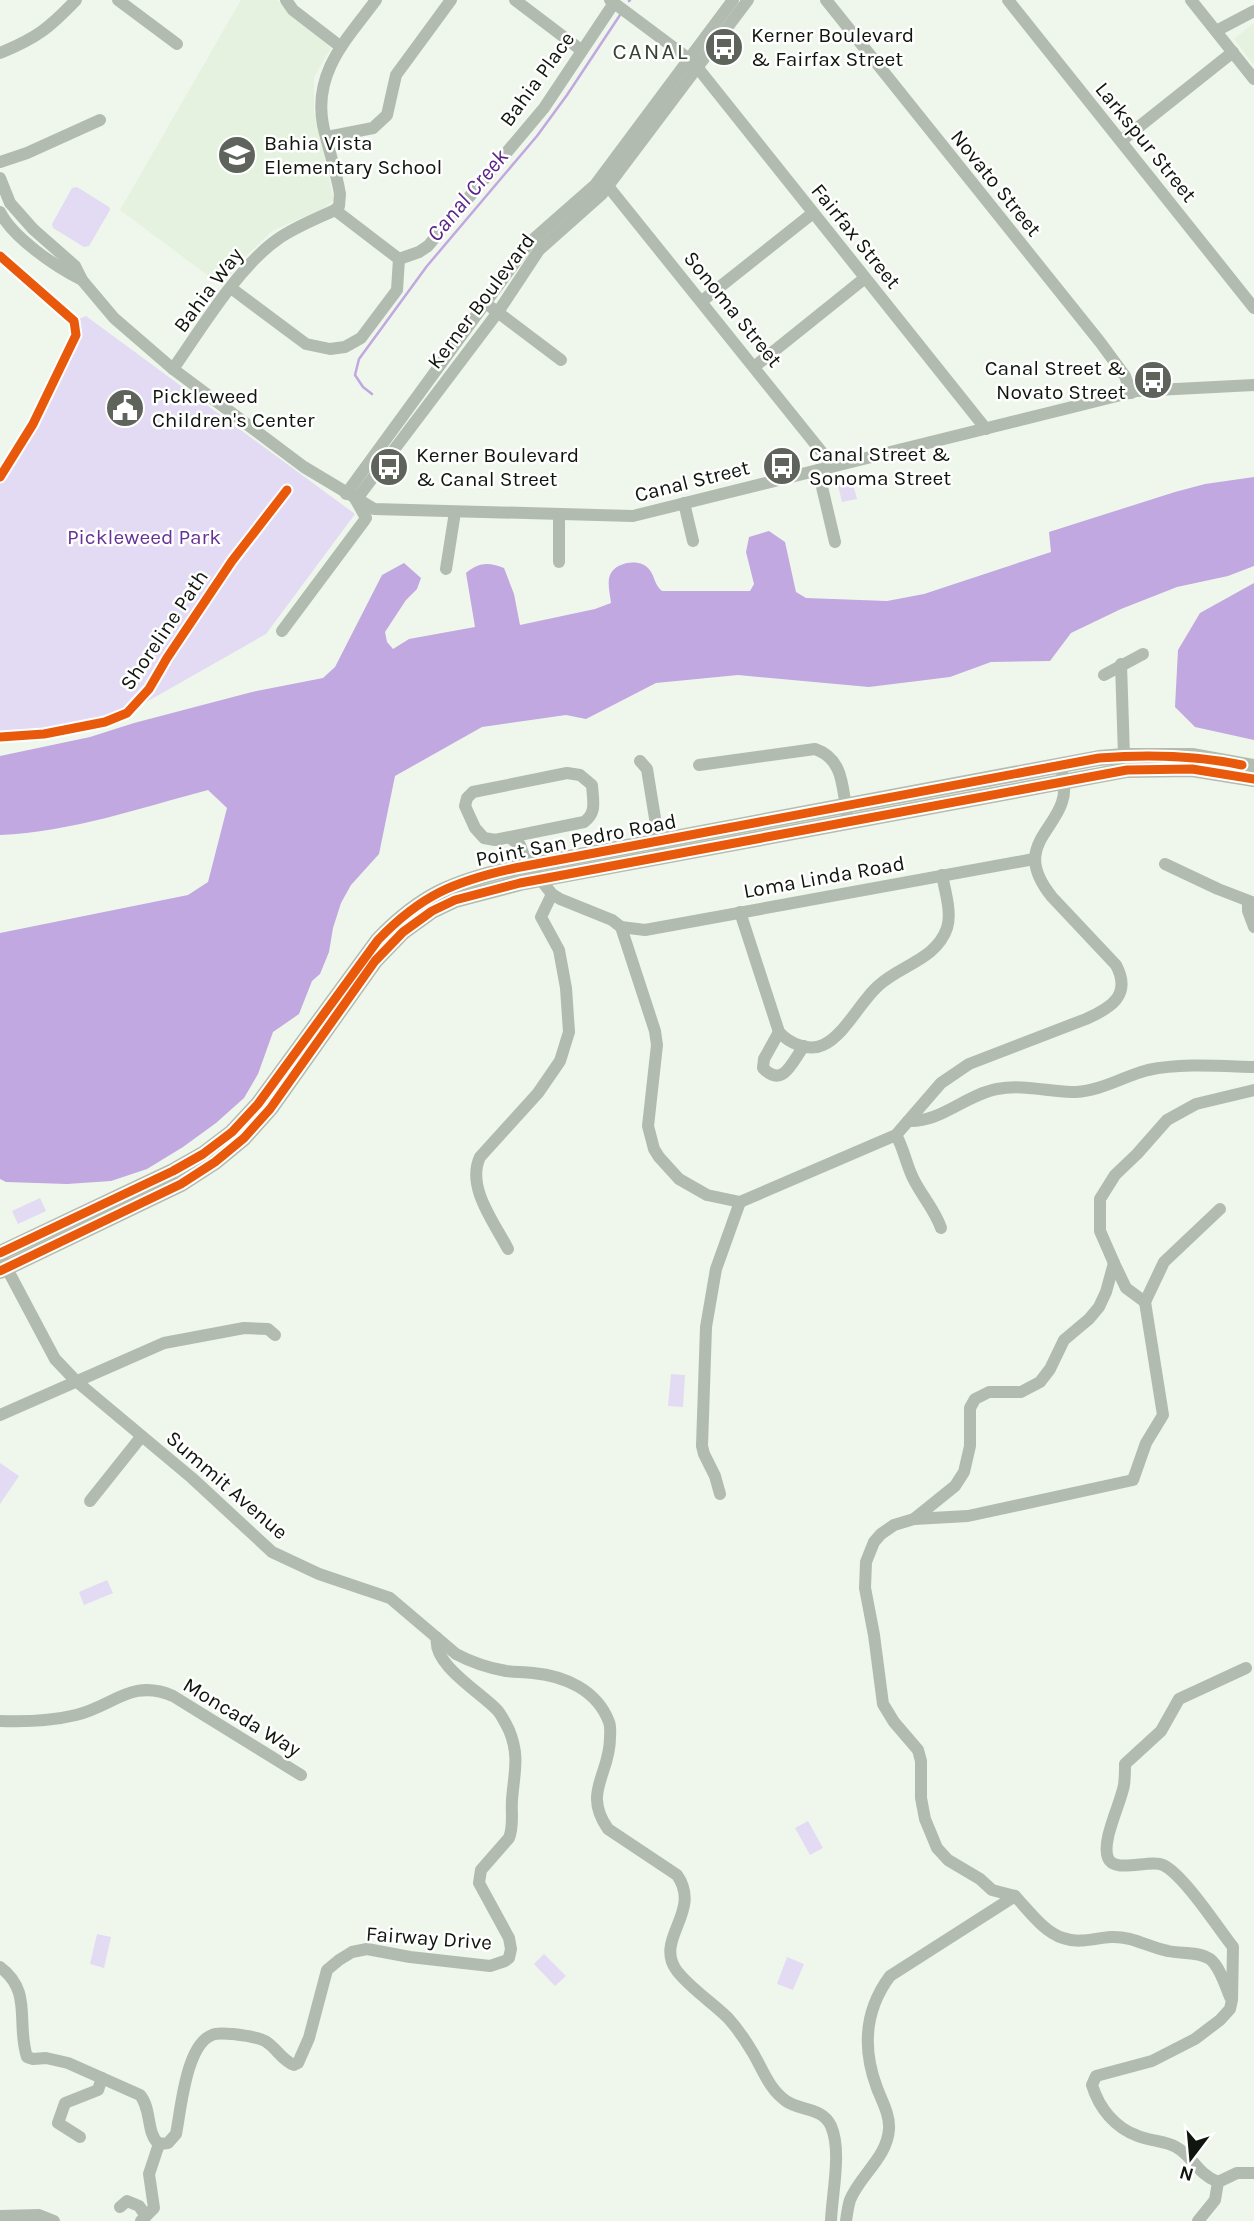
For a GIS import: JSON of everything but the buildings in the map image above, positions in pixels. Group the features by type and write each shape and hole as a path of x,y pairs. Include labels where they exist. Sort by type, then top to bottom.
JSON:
{"main road":[{"name":"Point San Pedro Road","path":"1063,773 1100,758 1124,756 1192,756 1254,767"},
{"name":"Point San Pedro Road","path":"2,1262 181,1184 215,1162 244,1138 270,1109 375,961 403,932 455,900 536,872 1063,773 1192,769 1254,779"}],"street":[{"path":"0,53 32,40 52,26 76,0"},
{"path":"118,0 177,44"},
{"path":"286,0 293,10 341,47"},
{"path":"231,288 306,344 330,349 345,347 361,338 397,290 398,258 335,210 339,206 340,194 321,108 322,86 332,61 376,0"},
{"path":"327,137 373,128 387,115 396,75 451,0"},
{"path":"515,0 581,50"},
{"name":"Kerner Boulevard","path":"693,63 733,0"},
{"name":"Kerner Boulevard","path":"351,497 498,312 539,250 602,194 604,182 693,63 748,0"},
{"name":"Novato Street","path":"826,0 1100,342 1125,376 1131,393"},
{"name":"Larkspur Street","path":"1008,0 1254,308"},
{"path":"1191,0 1254,79"},
{"path":"612,1 693,63"},
{"name":"Bahia Place","path":"398,258 419,252 428,246 544,108 612,1"},
{"path":"1216,31 1254,11"},
{"path":"1121,141 1233,52"},
{"name":"Fairfax Street","path":"693,63 986,429"},
{"path":"0,162 27,153 100,120"},
{"name":"Canal Street","path":"0,178 10,203 33,229 75,266 82,280 114,318 173,369 304,467 351,497 378,510 626,516 1149,389 1254,385"},
{"name":"Kerner Boulevard","path":"351,497 529,243 595,185 604,182"},
{"name":"Sonoma Street","path":"604,182 833,466"},
{"name":"Bahia Way","path":"173,369 249,264 276,240 335,210"},
{"path":"0,212 23,239 82,280"},
{"path":"702,301 813,213"},
{"path":"754,367 865,278"},
{"path":"486,303 561,360"},
{"path":"818,470 835,542"},
{"path":"282,631 363,524 366,518 351,497"},
{"path":"684,503 693,541"},
{"path":"446,569 455,512"},
{"path":"559,515 559,562"},
{"path":"1104,675 1143,654"},
{"path":"1121,664 1124,756"},
{"path":"699,765 816,749 829,754 838,765 847,814"},
{"path":"640,761 647,769 660,848"},
{"path":"567,773 580,775 589,781 594,808 591,817 584,822 536,833 495,840 484,838 475,828 465,806 467,798 473,792 567,773"},
{"path":"510,838 520,845 524,856 552,894 612,920 621,927 655,1031 657,1045 648,1126 654,1149 678,1179 707,1195 740,1202 896,1135 941,1083 969,1064 1102,1013 1114,1004 1120,995 1121,975 1116,965 1042,885 1036,871 1034,859 1042,835 1064,802 1063,773"},
{"path":"536,833 530,848 536,872"},
{"name":"Loma Linda Road","path":"621,927 645,930 1034,859"},
{"path":"1165,864 1251,902 1248,911 1254,927"},
{"path":"740,912 779,1032 785,1039 804,1046 823,1045 835,1038 878,985 928,955 940,942 948,926 942,875"},
{"path":"509,1249 478,1192 475,1168 480,1157 530,1102 552,1072 559,1061 569,1032 566,988 559,950 541,917 552,894"},
{"path":"779,1032 764,1059 763,1068 770,1076 783,1075 804,1046"},
{"path":"908,1121 920,1122 934,1118 967,1099 998,1089 1078,1092 1145,1071 1172,1066 1254,1067"},
{"path":"1145,1302 1126,1288 1100,1231 1100,1199 1115,1175 1167,1120 1196,1104 1254,1090"},
{"path":"896,1135 905,1152 914,1181 941,1228"},
{"path":"720,1494 702,1446 706,1327 716,1269 740,1202"},
{"path":"1220,1209 1164,1262 1145,1302 1163,1415 1146,1443 1133,1480 968,1516 914,1520 894,1525 874,1542 866,1562 865,1588 883,1704 894,1722 918,1750 925,1819 937,1848 948,1860 980,1879 992,1890 1015,1896 1056,1936 1082,1942 1125,1937 1166,1951 1199,1955 1209,1959 1217,1966 1232,2000"},
{"name":"Summit Avenue","path":"2,1262 55,1359 76,1381 192,1479 272,1552 319,1574 390,1598 456,1654 467,1660 504,1671 568,1679 598,1702 610,1724 610,1751 596,1795 601,1820 608,1829 677,1875 682,1882 686,1900 670,1952 676,1969 730,2020 776,2092 788,2103 819,2112 830,2123 834,2137 835,2168 831,2221"},
{"path":"914,1520 948,1493 964,1472 970,1446 970,1408 975,1399 989,1392 1021,1391 1040,1382 1065,1340 1099,1307 1114,1263"},
{"path":"0,1415 181,1338 244,1328 268,1329 275,1335"},
{"path":"90,1501 141,1437"},
{"name":"Fairway Drive","path":"159,2144 168,2143 176,2134 191,2063 205,2039 218,2034 237,2034 265,2041 285,2061 294,2065 298,2063 309,2038 327,1970 352,1952 367,1950 490,1966 509,1958 509,1938 480,1883 480,1877 481,1870 511,1833 516,1754 509,1731 499,1712 443,1660 436,1645 437,1638"},
{"path":"1218,2182 1205,2176 1185,2153 1173,2146 1121,2129 1095,2095 1092,2085 1096,2076 1152,2061 1195,2039 1230,2009 1233,1947 1181,1880 1164,1865 1113,1864 1108,1858 1107,1842 1124,1784 1125,1764 1161,1731 1179,1699 1246,1668"},
{"name":"Moncada Way","path":"0,1721 29,1722 78,1714 132,1692 146,1689 161,1691 301,1776"},
{"path":"846,2221 850,2199 880,2155 889,2131 888,2118 871,2071 868,2045 867,2024 881,1987 890,1976 1015,1896"},
{"path":"0,1967 15,1982 20,1992 27,2057 68,2063 140,2095 146,2102 154,2139 159,2144 149,2174 154,2208 144,2219 139,2206 127,2201 120,2207"},
{"path":"80,2137 58,2123 65,2103 98,2090 102,2078"},
{"path":"1218,2182 1237,2173 1254,2172"},
{"path":"1198,2221 1215,2200 1218,2182"},
{"path":"0,2216 39,2215 54,2221"}],"shaded area":[{"name":"Bahia Vista Elementary School","path":"241,0 277,0 331,48 314,77 314,111 334,200 324,208 272,231 242,260 222,286 120,210"},
{"path":"1254,23 1254,65 1234,39"},
{"path":"1254,477 1254,566 1228,576 1177,587 1121,609 1071,633 1050,661 991,662 950,677 869,687 738,675 656,683 586,719 566,715 482,727 395,776 379,854 351,885 341,903 329,952 320,974 312,981 299,1014 273,1032 258,1074 244,1098 183,1147 147,1169 111,1181 67,1184 6,1182 0,1179 0,933 188,895 208,882 227,808 208,790 79,824 0,835 0,756 90,737 252,692 323,678 335,667 382,575 404,563 421,578 417,589 406,600 385,632 387,642 393,649 409,639 475,627 466,573 484,564 504,568 514,594 520,625 611,603 610,575 622,564 633,562 648,568 662,591 750,591 754,584 746,552 749,537 769,531 785,542 796,592 806,598 887,601 924,594 1051,552 1049,532 1175,492 1205,484"},
{"path":"1254,583 1254,740 1195,727 1175,707 1178,650 1200,613"}],"green space":[{"path":"77,187 110,210 89,246 84,247 53,228 52,224 72,188"},
{"name":"Pickleweed Park","path":"86,316 355,514 266,634 112,719 48,733 0,737 0,477 33,424 76,335 74,321"},
{"path":"851,477 857,499 842,502 837,481"},
{"path":"40,1198 46,1211 18,1224 12,1211"},
{"path":"671,1374 685,1375 683,1407 668,1406"},
{"path":"0,1463 19,1476 0,1504"},
{"path":"107,1580 113,1593 84,1605 79,1592"},
{"path":"808,1821 823,1848 810,1855 795,1828"},
{"path":"97,1934 111,1937 104,1968 90,1964"},
{"path":"544,1954 566,1976 555,1986 534,1964"},
{"path":"787,1957 804,1964 793,1990 777,1984"}],"waterway":[{"name":"Canal Creek","path":"372,394 355,375 359,359 427,266 537,136 620,15"}],"cycle path":[{"path":"0,256 74,321 76,335 33,424 0,477"},
{"name":"Shoreline Path","path":"0,737 44,734 105,722 127,713 149,689 232,561 287,490"},
{"path":"0,1253 173,1171 203,1154 232,1132 258,1104 378,940 424,901 474,878 1099,758 1171,756 1242,765"},
{"path":"0,1271 181,1184 215,1162 244,1138 270,1109 375,961 403,932 432,911 455,900 520,883 1127,770 1192,769 1254,779"}],"place":[{"name":"Kerner Boulevard & Fairfax Street","path":"724,47"},
{"name":"Bahia Vista Elementary School","path":"237,155"},
{"name":"Canal Street & Novato Street","path":"1153,380"},
{"name":"Pickleweed Children's Center","path":"125,408"},
{"name":"Canal Street & Sonoma Street","path":"782,466"},
{"name":"Kerner Boulevard & Canal Street","path":"389,467"}],"district":[{"name":"CANAL","path":"651,51"}]}
